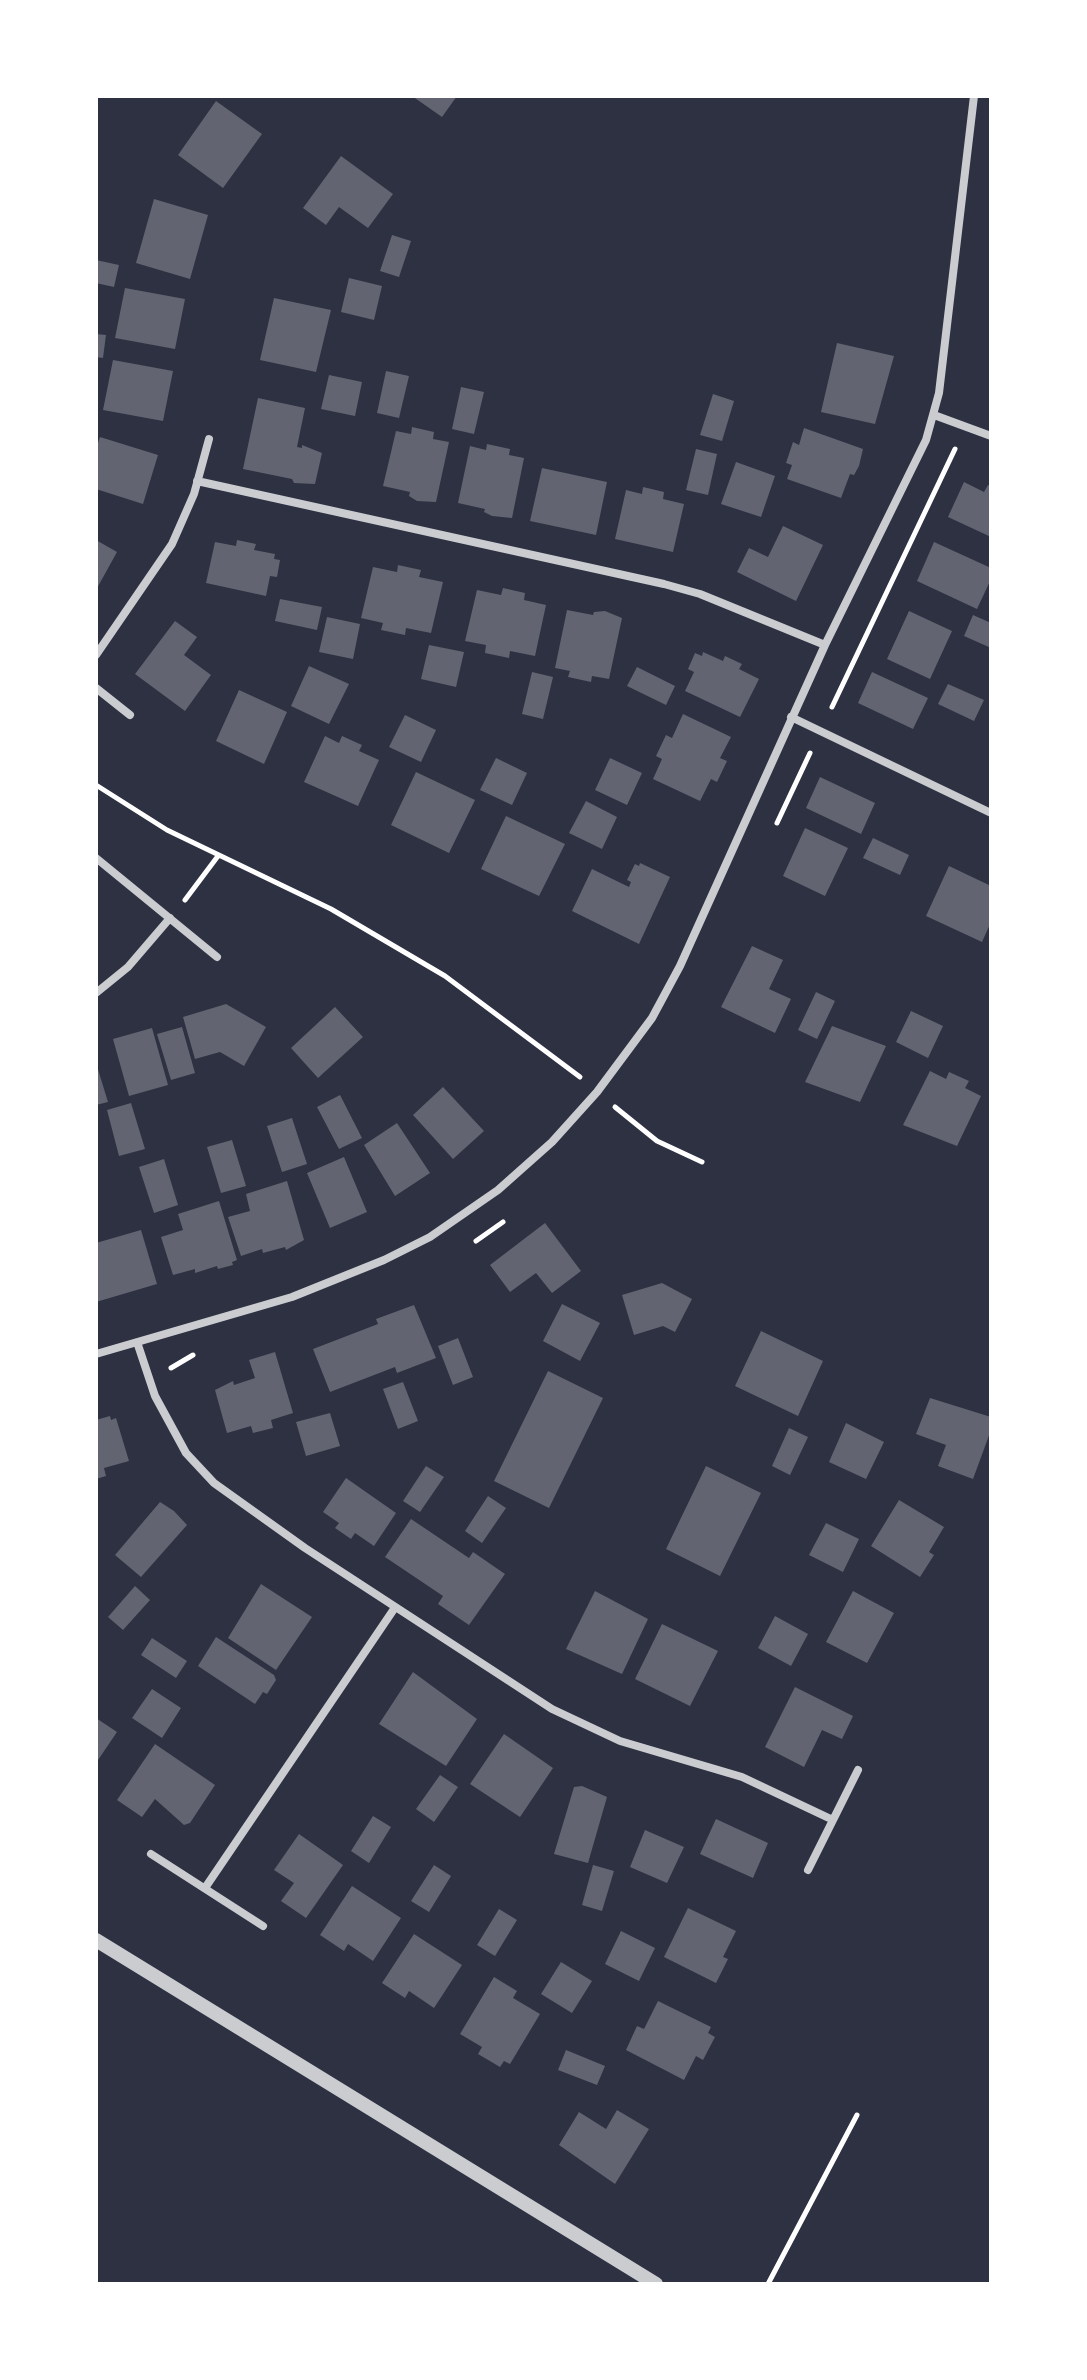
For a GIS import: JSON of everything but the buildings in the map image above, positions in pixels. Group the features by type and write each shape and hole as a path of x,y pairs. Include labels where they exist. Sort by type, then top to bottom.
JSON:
{"street":[{"path":"96,1354 292,1297 384,1260 430,1237 519,1172 565,1129 652,1018 669,988 825,645 926,440 934,415 974,96"},
{"path":"934,415 991,436"},
{"path":"96,655 172,544 197,481 209,439"},
{"path":"197,481 664,584 700,594 825,645"},
{"path":"96,688 130,715"},
{"path":"791,717 991,813"},
{"path":"96,858 217,957"},
{"path":"96,993 128,967 170,918"},
{"path":"137,1342 147,1376 177,1439 214,1483 394,1609 552,1709 585,1726 620,1741 742,1777 833,1820"},
{"path":"205,1888 394,1609"},
{"path":"808,1870 858,1770"},
{"path":"151,1854 263,1926"},
{"path":"96,1940 656,2284"}],"path":[{"path":"772,835 934,497 962,425"},
{"path":"96,785 167,830 331,909 445,976 579,1076 657,1141 702,1162"},
{"path":"170,918 218,856"},
{"path":"569,1088 587,1066"},
{"path":"611,1119 626,1103"},
{"path":"465,1248 509,1217"},
{"path":"147,1376 178,1366 196,1354"},
{"path":"768,2284 857,2115"}]}
